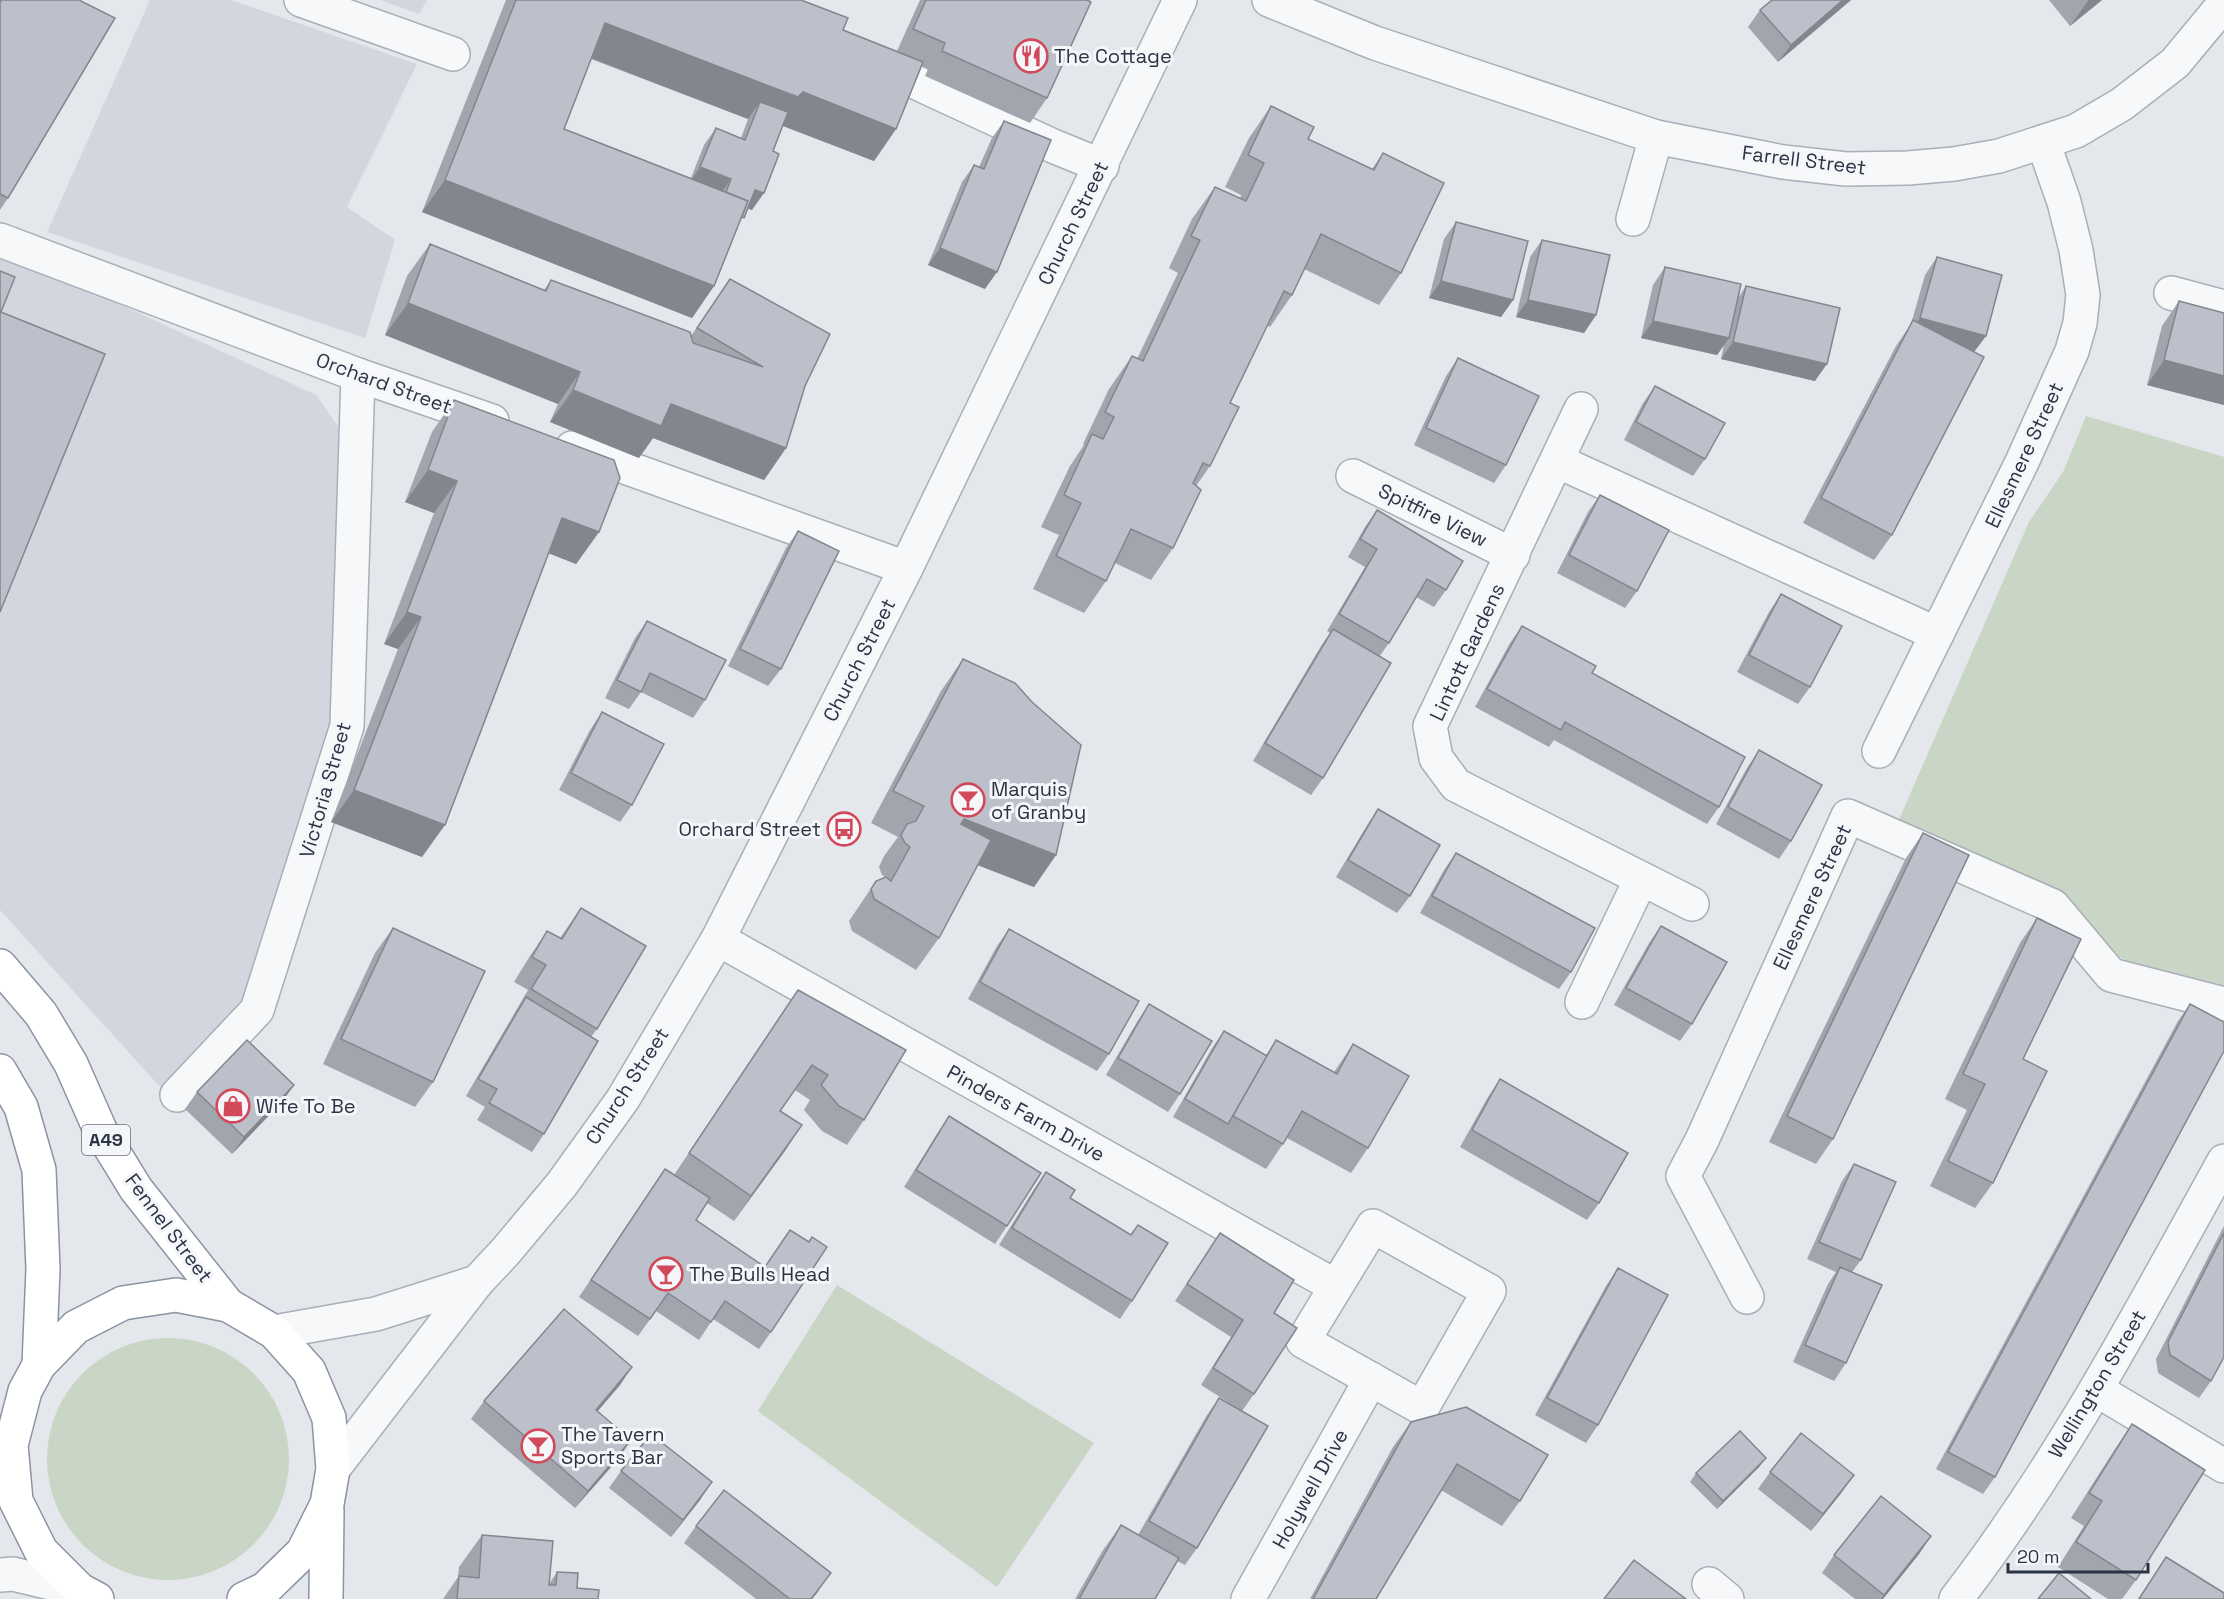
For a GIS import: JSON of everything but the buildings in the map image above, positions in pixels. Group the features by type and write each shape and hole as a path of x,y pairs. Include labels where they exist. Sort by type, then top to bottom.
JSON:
{"highway":[{"name":"Fennel Street","path":"0,966 41,1014 71,1064 102,1132 136,1189 228,1305"},
{"path":"0,1071 21,1107 39,1170 43,1269 32,1378 12,1445 16,1501 40,1551 88,1594"},
{"name":"A49","path":"32,1378 76,1327 123,1303 176,1295 228,1305 274,1332 309,1371 329,1418 333,1469 327,1504 326,1599"},
{"name":"A49","path":"244,1599 265,1589 303,1552 327,1504"}],"street":[{"path":"301,0 453,54"},
{"name":"Church Street","path":"333,1469 477,1282 562,1184 623,1099 718,939 906,568 1102,166 1180,0"},
{"name":"Farrell Street","path":"1269,0 1375,43 1656,137 1783,162 1846,169 1908,168 1954,164 1999,156 2076,131 2098,120 2147,87 2175,63 2224,4"},
{"path":"846,50 1053,146 1102,166"},
{"path":"1633,219 1656,137"},
{"name":"Ellesmere Street","path":"1879,751 2022,462 2072,351 2080,323 2083,295 2076,250 2064,202 2043,142"},
{"name":"Orchard Street","path":"0,240 358,375 906,568"},
{"path":"2171,294 2224,306"},
{"name":"Victoria Street","path":"177,1095 257,1010 347,726 358,375"},
{"name":"Lintott Gardens","path":"1581,409 1431,726 1436,758 1456,785 1692,904"},
{"path":"1557,461 1937,634"},
{"name":"Spitfire View","path":"1353,476 1513,555"},
{"name":"Ellesmere Street","path":"1747,1297 1683,1176 1702,1140 1848,816 2054,906 2111,975 2224,1004"},
{"path":"1582,1002 1641,879"},
{"name":"Pinders Farm Drive","path":"718,939 1335,1286"},
{"name":"Wellington Street","path":"1956,1599 1997,1546 2097,1390 2224,1161"},
{"path":"1373,1226 1489,1291 1422,1408 1371,1379 1303,1341 1373,1226"},
{"name":"Church Street","path":"274,1332 376,1314 477,1282"},
{"path":"0,1417 32,1378"},
{"name":"Holywell Drive","path":"1248,1599 1371,1379"},
{"path":"2097,1390 2224,1466"},
{"path":"0,1575 13,1574 88,1594"}],"shaded area":[{"path":"150,0 231,0 417,64 347,207 395,240 365,338 47,232"},
{"path":"380,0 427,0 419,14"},
{"path":"0,249 316,395 347,439 342,738 257,994 161,1088 0,910"}],"green space":[{"path":"2086,416 2224,457 2224,990 2138,967 1894,831 2029,522 2063,472"},
{"path":"837,1285 1094,1443 997,1587 758,1411"},
{"path":"168,1338 192,1340 214,1347 235,1358 254,1373 269,1392 280,1413 287,1435 289,1459 287,1483 280,1505 269,1526 254,1545 235,1560 214,1571 192,1578 168,1580 144,1578 122,1571 101,1560 82,1545 67,1526 56,1505 49,1483 47,1459 49,1435 56,1413 67,1392 82,1373 101,1358 122,1347 144,1340"}],"place":[{"name":"The Cottage","path":"1031,56"},
{"name":"Marquis of Granby","path":"968,800"},
{"name":"Orchard Street","path":"844,829"},
{"name":"Wife To Be","path":"233,1106"},
{"name":"The Bulls Head","path":"666,1274"},
{"name":"The Tavern Sports Bar","path":"538,1446"}]}
